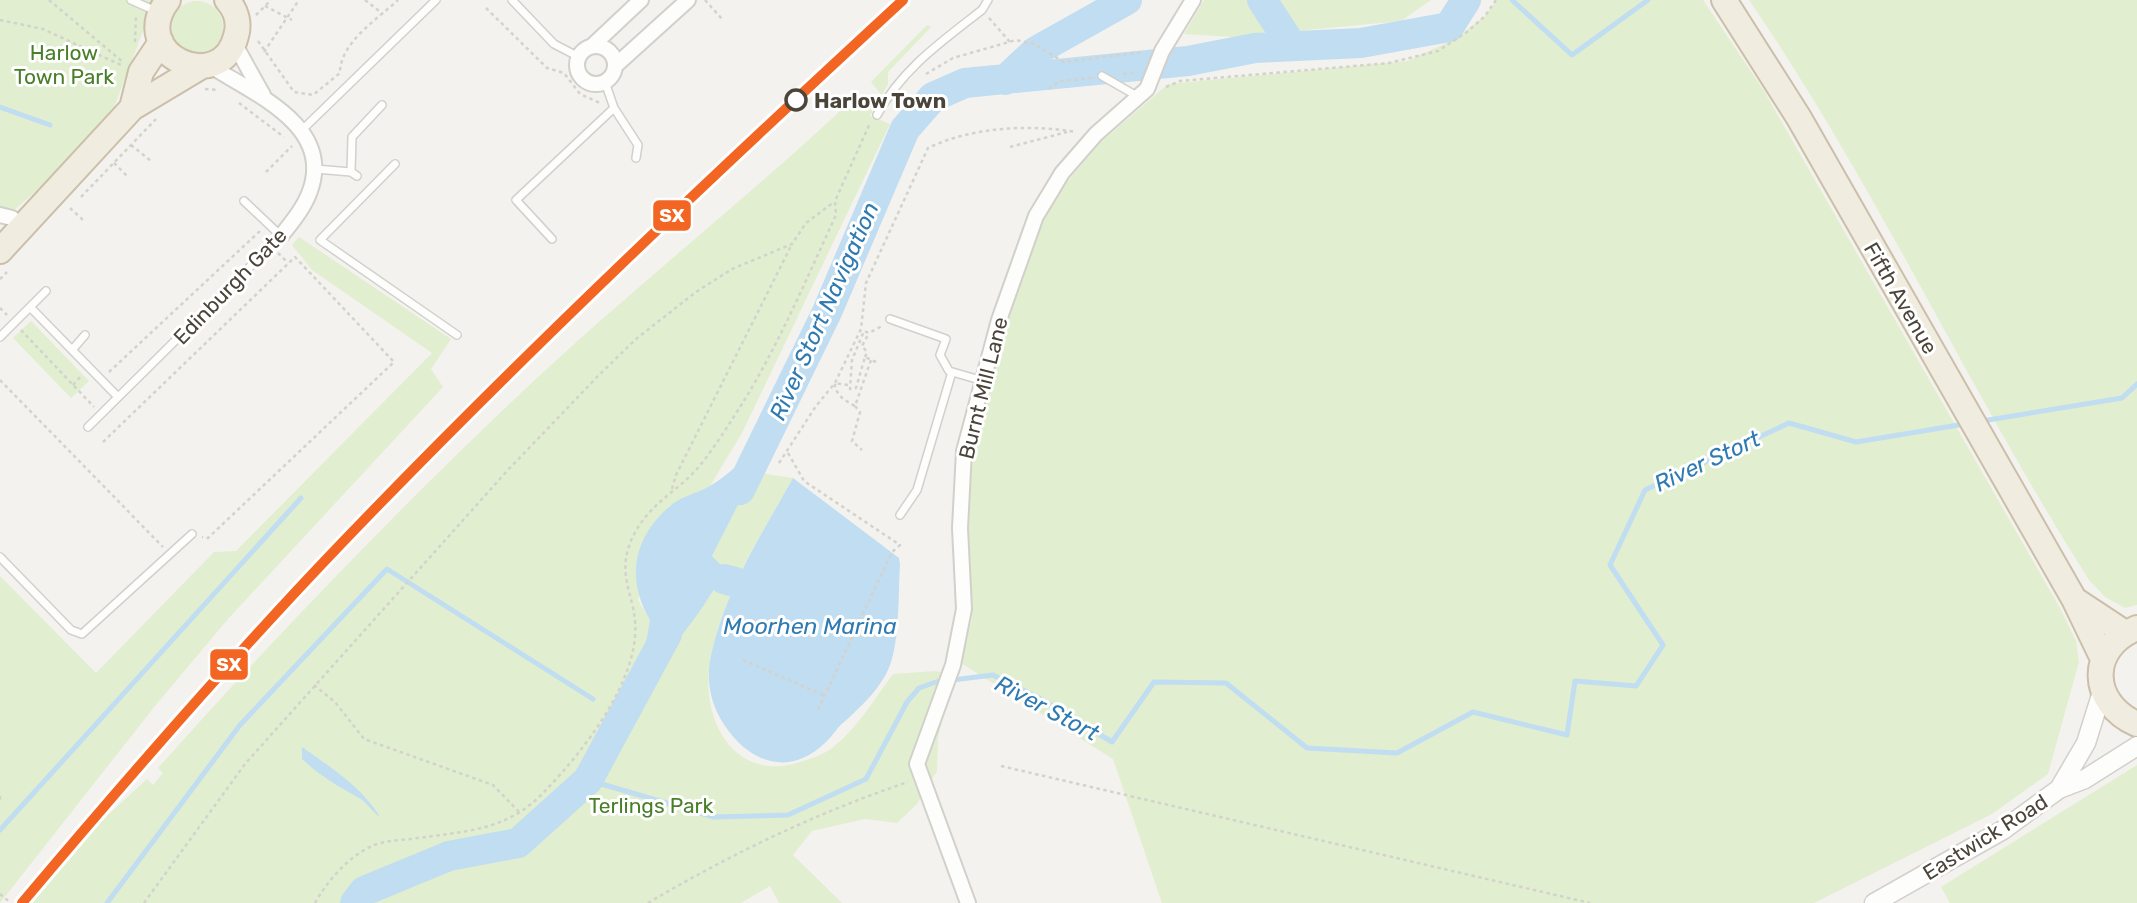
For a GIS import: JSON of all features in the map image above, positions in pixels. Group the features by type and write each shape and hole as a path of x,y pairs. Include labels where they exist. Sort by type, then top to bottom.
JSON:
{"highway":[{"name":"Fifth Avenue","path":"1724,0 1799,118 2074,599 2103,659"},
{"path":"164,6 158,33 161,42 178,61 205,73"},
{"path":"4,261 22,228 132,108 205,73 245,41 237,34 245,8"},
{"path":"132,108 141,72 161,42"},
{"name":"Fifth Avenue","path":"2074,599 2131,630"},
{"path":"2131,630 2112,644 2103,659 2100,675 2102,691 2116,712 2137,724"}],"street":[{"path":"641,0 579,57 578,69 583,79 594,84 605,82 615,66 688,0"},
{"name":"Burnt Mill Lane","path":"968,903 917,764 953,666 964,609 960,528 964,451 980,380 1037,216 1062,173 1096,134 1142,92 1162,51 1195,3"},
{"path":"245,41 263,95"},
{"path":"591,47 608,50 615,66"},
{"path":"205,73 263,95 301,131 312,147 315,169"},
{"name":"Edinburgh Gate","path":"281,236 299,212 310,191 315,169"},
{"path":"0,215 12,218 22,228"},
{"name":"Eastwick Road","path":"2059,789 2086,743 2102,691"},
{"name":"Eastwick Road","path":"1874,903 2003,830 2059,789 2085,779 2137,746"}],"lane":[{"path":"131,0 164,6"},
{"path":"301,131 436,0"},
{"path":"512,0 554,44 579,57"},
{"path":"877,116 891,89 922,56 982,10 988,0"},
{"path":"1102,76 1142,92"},
{"path":"605,82 614,108 638,145 636,158"},
{"path":"315,169 354,174 352,137 382,105"},
{"path":"552,239 516,200 614,108"},
{"path":"395,164 320,240 457,335"},
{"path":"244,201 281,236"},
{"name":"Edinburgh Gate","path":"88,427 281,236"},
{"path":"0,337 32,308 46,291"},
{"path":"32,308 118,397"},
{"path":"890,319 946,339 940,355 952,372 980,380"},
{"path":"72,350 85,335"},
{"path":"900,515 917,490 952,372"},
{"path":"0,558 71,630 82,634 192,534"}],"path":[{"path":"0,20 43,29 132,70 49,0"},
{"path":"245,8 271,0"},
{"path":"264,52 299,0"},
{"path":"365,0 383,14"},
{"path":"245,41 264,52 294,92 313,95 340,73 340,62 351,43 398,0"},
{"path":"705,0 722,19"},
{"path":"1162,90 1180,81 1389,62 1438,51 1467,32 1485,16 1496,0"},
{"path":"245,8 292,20"},
{"path":"486,8 547,68 564,73 580,93 591,97 597,104 610,98"},
{"path":"982,10 1010,42"},
{"path":"921,77 953,58 1022,40 1064,62 1143,52"},
{"path":"205,73 224,91"},
{"path":"234,99 293,144 300,153"},
{"path":"79,199 164,111"},
{"path":"314,903 346,866 370,847 479,830 521,814 547,789 603,717 621,688 635,636 626,587 625,559 636,531 654,506 695,471 733,418 779,338 836,215 835,201 868,125 877,116"},
{"path":"835,383 848,385 850,389 856,387 867,352 862,346 866,283 928,148 953,136 1041,127 1096,134"},
{"path":"266,173 293,144 301,131"},
{"path":"1010,147 1070,131"},
{"path":"131,145 151,161"},
{"path":"114,163 128,177"},
{"path":"672,489 676,475 792,244 806,223 835,201"},
{"path":"61,217 70,208 83,220"},
{"path":"101,380 268,223"},
{"path":"144,903 244,764 507,471 636,340 696,292 733,269 792,244"},
{"path":"103,442 295,257 394,362 208,538 192,534"},
{"path":"0,279 4,261"},
{"path":"0,308 101,414"},
{"path":"779,463 816,405 835,383 845,357 865,331 890,319"},
{"path":"848,385 852,360 865,331"},
{"path":"845,357 852,360"},
{"path":"865,357 876,362"},
{"path":"855,406 871,360"},
{"path":"0,380 170,554"},
{"path":"835,383 836,393 860,412 852,442 862,450"},
{"path":"787,452 804,481 900,545 892,552 817,712"},
{"path":"743,660 825,696"},
{"path":"314,685 335,702 364,739 493,785 521,814"},
{"path":"1001,766 1590,903"},
{"path":"648,903 730,857 831,809 922,778"},
{"path":"0,796 0,802"},
{"path":"0,894 11,903"}],"green space":[{"name":"Harlow Town Park","path":"0,0 155,0 105,131 12,212 0,211"},
{"path":"1204,0 1431,0 1401,21 1233,37 1184,34"},
{"path":"1497,0 1703,0 1764,91 2061,610 2076,641 2079,662 2048,774 1992,814 1814,903 1162,903 1113,759 961,663 972,619 963,493 977,413 1009,301 1030,247 1056,195 1101,142 1168,84 1407,61 1455,39 1485,16"},
{"path":"1749,0 2137,0 2137,605 2125,608 2105,597 2089,580 2003,436 1839,142"},
{"path":"197,1 207,3 215,9 221,17 221,37 215,45 207,51 197,53 187,51 179,45 173,37 171,27 173,17 179,9 187,3"},
{"name":"Terlings Park","path":"927,25 931,27 888,72 888,84 870,116 890,124 742,433 710,486 669,506 638,600 650,620 643,659 700,611 709,592 724,579 712,556 752,472 793,478 755,544 723,613 716,637 708,684 717,726 728,743 741,756 759,764 779,766 803,761 825,752 841,740 858,723 893,674 935,671 953,674 938,738 937,771 917,804 897,823 865,819 812,831 793,855 842,903 779,903 770,886 741,903 32,903 96,826 147,779 153,785 163,773 158,768 202,719 336,576 428,483 563,354 773,172 855,97 867,109 881,94 871,82"},
{"path":"299,237 451,339 431,369 443,387 228,619 155,706 0,903 0,576 96,673 214,552 236,551 432,353 312,270 292,245"},
{"path":"31,321 89,381 71,398 13,338"},
{"path":"2137,765 2137,903 1950,903 1941,887"}],"water":[{"path":"1138,63 1138,69 1059,78 1058,72"},
{"path":"758,454 750,481 712,556 722,566 724,579 675,644 649,669 643,659 650,620 642,605 636,575 637,560 647,532 673,504 714,483"},
{"name":"Moorhen Marina","path":"793,478 899,558 900,565 895,642 890,665 882,681 826,742 799,760 785,762 759,757 735,739 720,719 713,703 709,670 716,636 733,589"},
{"path":"302,747 355,787 380,817 362,800 329,780 302,759"}],"waterway":[{"path":"1005,80 1036,51 1127,0"},
{"path":"1262,0 1292,46"},
{"name":"River Stort Navigation","path":"740,490 827,312 905,129 933,97 965,83 1188,61 1255,48 1361,43 1449,27 1466,0"},
{"path":"1512,0 1572,55 1648,0"},
{"path":"0,107 50,125"},
{"name":"River Stort","path":"1982,421 2122,398 2137,384"},
{"name":"River Stort","path":"588,780 714,817 788,815 866,779 907,702 919,688 936,682 993,675 1039,698 1112,742 1154,682 1226,683 1307,748 1397,753 1473,712 1567,735 1575,681 1636,686 1663,645 1610,565 1645,490 1789,423 1856,442 1965,424"},
{"path":"0,830 301,498"},
{"path":"107,903 240,725 387,569 593,699"},
{"path":"724,579 735,582"},
{"name":"River Stort Navigation","path":"355,903 364,891 449,856 518,843 588,780 667,634"}],"transit line":[{"name":"SX","path":"22,903 217,678 406,477 616,269 903,0"}],"place":[{"name":"Harlow Town","path":"796,100"}]}
